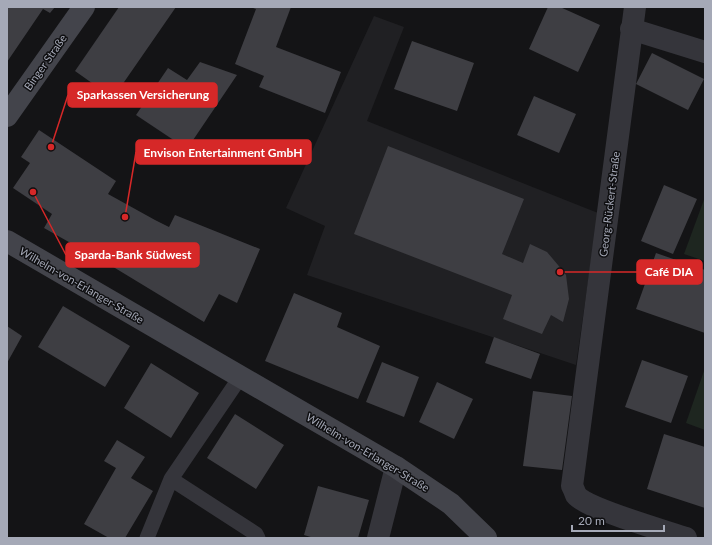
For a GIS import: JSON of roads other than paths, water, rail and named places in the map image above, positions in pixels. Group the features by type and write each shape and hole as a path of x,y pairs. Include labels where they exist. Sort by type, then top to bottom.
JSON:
{"main road":[{"name":"Binger Straße","path":"7,116 84,7"},
{"name":"Wilhelm-von-Erlanger-Straße","path":"7,241 396,467 451,504 486,538"}],"street":[{"name":"Georg-Rückert-Straße","path":"635,7 572,486 576,495 584,501 626,519 686,538"},
{"path":"631,29 705,52"},
{"path":"378,538 396,467"}],"lane":[{"path":"147,538 171,479 241,376"},
{"path":"171,479 256,534 258,538"}],"place":[{"name":"Sparkassen Versicherung","path":"51,147"},
{"name":"Sparda-Bank Südwest","path":"33,192"},
{"name":"Envison Entertainment GmbH","path":"125,217"},
{"name":"Café DIA","path":"560,272"}]}
